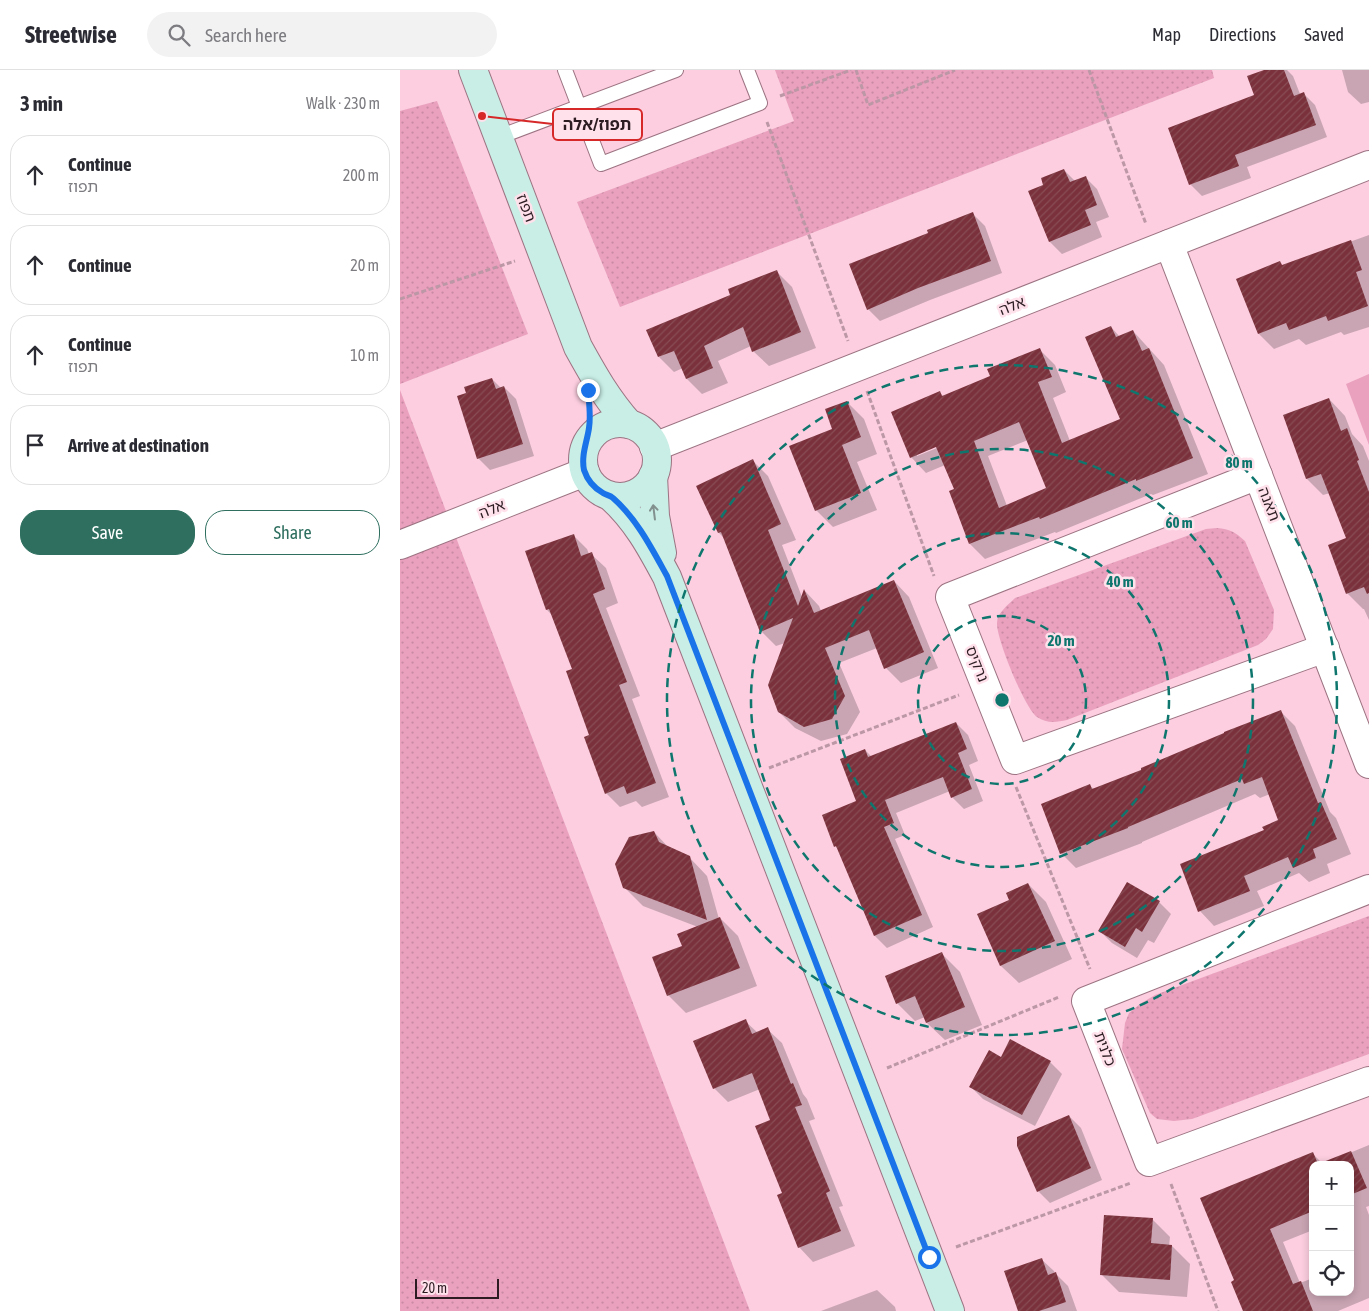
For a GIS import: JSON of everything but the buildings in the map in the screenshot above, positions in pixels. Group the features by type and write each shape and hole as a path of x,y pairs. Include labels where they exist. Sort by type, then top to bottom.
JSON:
{"street":[{"name":"תפוז","path":"473,70 578,347 586,379 589,402 590,426 586,444"},
{"name":"אלה","path":"654,447 1369,165"},
{"name":"תאנה","path":"1162,247 1258,474 1369,764"},
{"name":"תפוז","path":"578,347 608,400 629,424"},
{"path":"610,496 632,495 644,488 656,469 654,447 647,435 636,426 622,423 607,425 595,432 586,444 583,458 585,472 592,485 610,496 636,523 667,576"},
{"name":"אלה","path":"400,545 585,472"},
{"path":"950,597 1258,474"},
{"path":"653,476 654,516 667,576 950,1311"},
{"name":"נרקיס","path":"950,597 1015,760"},
{"path":"1015,760 1325,648"},
{"path":"1093,998 1369,889"},
{"name":"כלנית","path":"1093,998 1155,1160"},
{"path":"1155,1160 1369,1081"}],"lane":[{"path":"565,70 601,164 760,103 747,70"},
{"path":"499,137 676,70"}],"path":[{"path":"851,70 760,103 938,587 950,597"},
{"path":"856,70 868,105 955,70"},
{"path":"1089,70 1162,247"},
{"path":"400,299 542,252"},
{"path":"744,778 985,685"},
{"path":"860,1079 1065,995 1093,998 1013,779 1015,760"},
{"path":"929,1257 1132,1183 1155,1160 1218,1311"}],"shaded area":[{"path":"775,70 1212,70 1214,78 620,307 577,202 794,121"},
{"path":"437,101 528,334 400,384 400,111"},
{"path":"1369,374 1369,445 1346,384"},
{"path":"400,390 750,1311 400,1311"},
{"path":"1217,528 1232,532 1245,541 1274,610 1273,629 1266,639 1258,645 1067,720 1048,722 1037,717 1019,688 1001,643 997,619 1006,606 1015,598 1206,529"},
{"path":"1369,916 1369,1054 1192,1119 1174,1121 1157,1119 1150,1113 1122,1049 1125,1023 1129,1013 1155,995"}],"place":[{"name":"תפוז/אלה","path":"482,116"}],"route":[{"path":"588,390 590,426 583,458 585,472 592,485 610,496 636,523 667,576 929,1257"}]}
